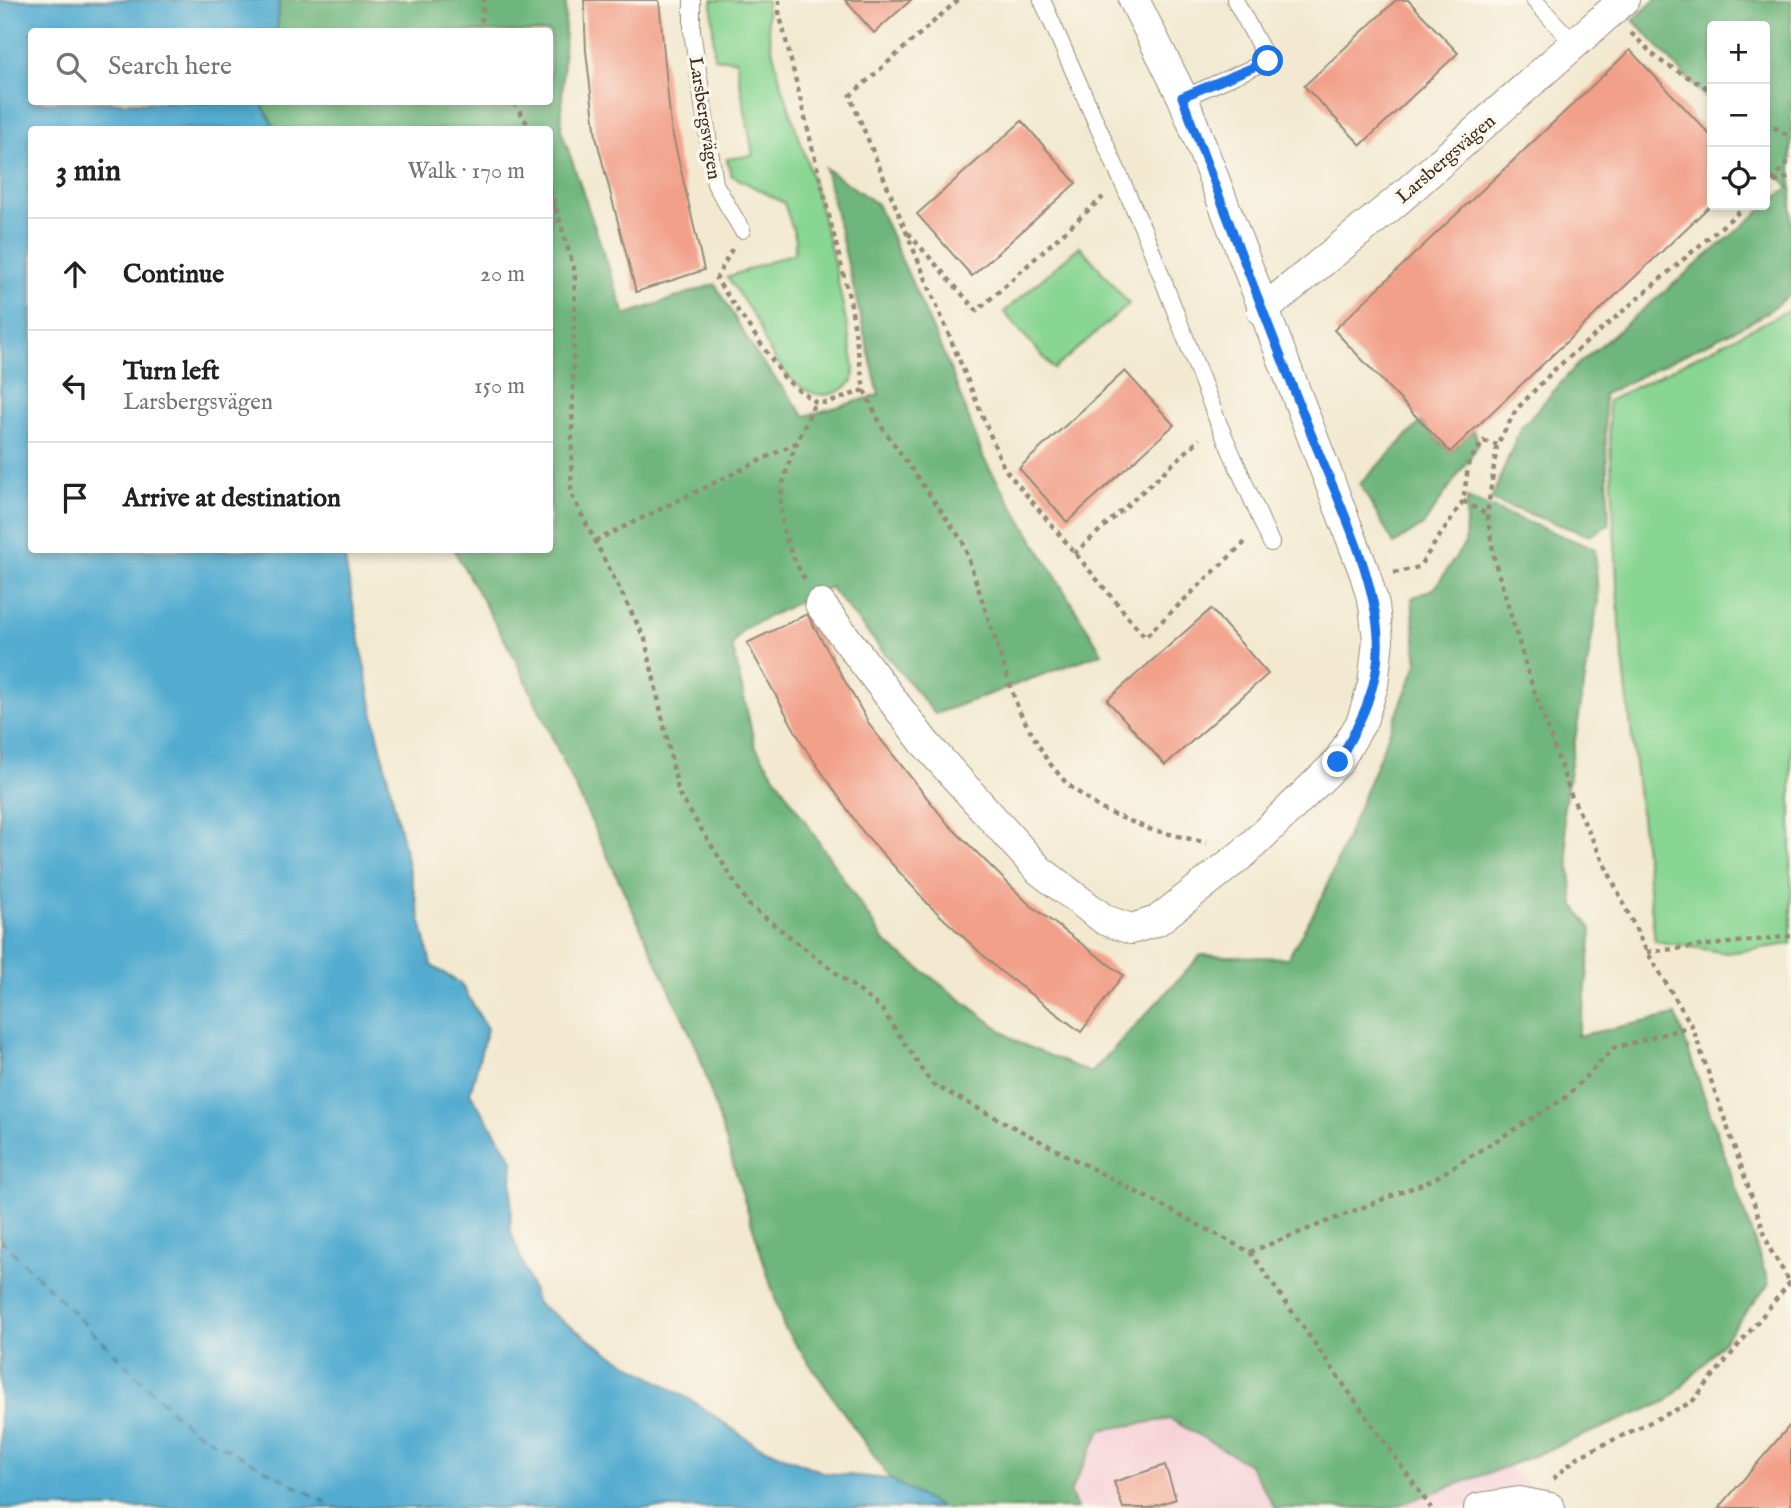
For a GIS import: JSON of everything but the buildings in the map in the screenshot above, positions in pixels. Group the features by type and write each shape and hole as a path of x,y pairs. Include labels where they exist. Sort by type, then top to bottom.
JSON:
{"street":[{"path":"820,604 924,742 1030,860 1105,920 1132,929 1157,921 1245,852 1338,762 1362,721 1373,685 1378,640 1374,605 1365,574 1182,97 1134,0"},
{"name":"Larsbergsvägen","path":"1262,311 1397,201 1624,0"},
{"path":"1479,1508 1538,1505"}],"lane":[{"name":"Larsbergsvägen","path":"692,0 692,31 715,184 742,230"},
{"path":"1042,0 1121,180 1218,422 1271,543"},
{"path":"1182,97 1268,61 1235,0"},
{"path":"1534,0 1574,44"}],"path":[{"path":"481,28 484,0"},
{"path":"779,0 779,12 850,305 864,390 882,427 963,542 1018,709 1054,768 1067,784 1101,809 1149,829 1245,852"},
{"path":"958,0 850,96 1004,468 1145,637 1263,525"},
{"path":"1659,60 1707,88"},
{"path":"516,105 529,126"},
{"path":"1770,125 1791,137"},
{"path":"1770,185 1791,158"},
{"path":"1773,183 1791,177"},
{"path":"905,230 977,312 1121,180"},
{"path":"553,199 575,272 571,494 645,639 679,794 749,905 881,1008 932,1084 1250,1252 1431,1508"},
{"path":"1538,1505 1578,1457 1692,1402 1791,1282 1770,1249 1692,1026 1647,952 1571,795 1526,664 1495,562 1487,515 1497,445 1516,410 1554,370 1741,210"},
{"path":"742,230 716,278 786,380 815,402 828,403 864,390"},
{"path":"815,402 778,499 782,532 820,604"},
{"path":"1074,554 1218,422"},
{"path":"1365,574 1399,572 1419,566 1462,502 1469,461 1484,441 1497,445"},
{"path":"596,541 798,442"},
{"path":"1462,502 1487,515"},
{"path":"1647,952 1791,936"},
{"path":"1250,1252 1432,1180 1564,1098 1614,1048 1692,1026"}],"shaded area":[{"path":"1170,1419 1249,1464 1275,1508 1077,1508 1069,1492 1101,1430"},
{"path":"1508,1466 1555,1508 1390,1508"}],"green space":[{"path":"279,0 566,0 561,129 625,315 715,284 756,354 805,416 879,395 825,168 877,204 951,371 984,459 1102,653 935,714 830,587 743,629 732,645 755,746 886,943 1017,1042 1091,1073 1201,955 1288,958 1323,896 1417,664 1412,598 1435,588 1465,543 1467,498 1595,549 1598,600 1563,813 1574,905 1592,929 1584,1007 1577,1036 1676,1015 1769,1284 1706,1362 1668,1401 1508,1466 1390,1508 1275,1508 1249,1464 1170,1419 1101,1430 1070,1492 1077,1508 941,1508 890,1479 784,1327 697,1048 517,662 456,553 553,553 553,126 273,126 263,105 553,105 553,28 277,28"},
{"path":"712,0 767,0 767,19 775,61 822,215 840,290 854,367 853,381 840,391 828,395 805,389 785,371 767,346 753,315 727,277 794,253 796,239 784,203 731,175 727,159 753,155 736,60 714,58"},
{"path":"1655,0 1791,0 1791,294 1757,319 1604,394 1609,524 1590,536 1491,500 1520,429 1576,366 1762,210 1770,210 1770,203 1789,187 1770,166 1770,21 1707,21 1707,100 1633,20"},
{"path":"1080,246 1129,304 1054,369 1004,312"},
{"path":"1791,309 1791,944 1727,953 1655,941 1619,622 1608,401"},
{"path":"1421,422 1450,452 1473,430 1479,444 1424,524 1394,544 1360,484"}],"water":[{"path":"0,0 279,0 277,28 28,28 28,105 263,105 273,126 28,126 28,553 344,553 375,722 431,965 461,984 487,1029 470,1093 513,1160 510,1229 537,1303 606,1351 691,1400 756,1445 825,1473 890,1479 941,1508 0,1508"}],"ferry route":[{"path":"0,1239 188,1427 336,1508"}],"route":[{"path":"1268,61 1182,97 1262,311 1358,552 1374,605 1378,640 1373,685 1362,721 1338,762"}]}
